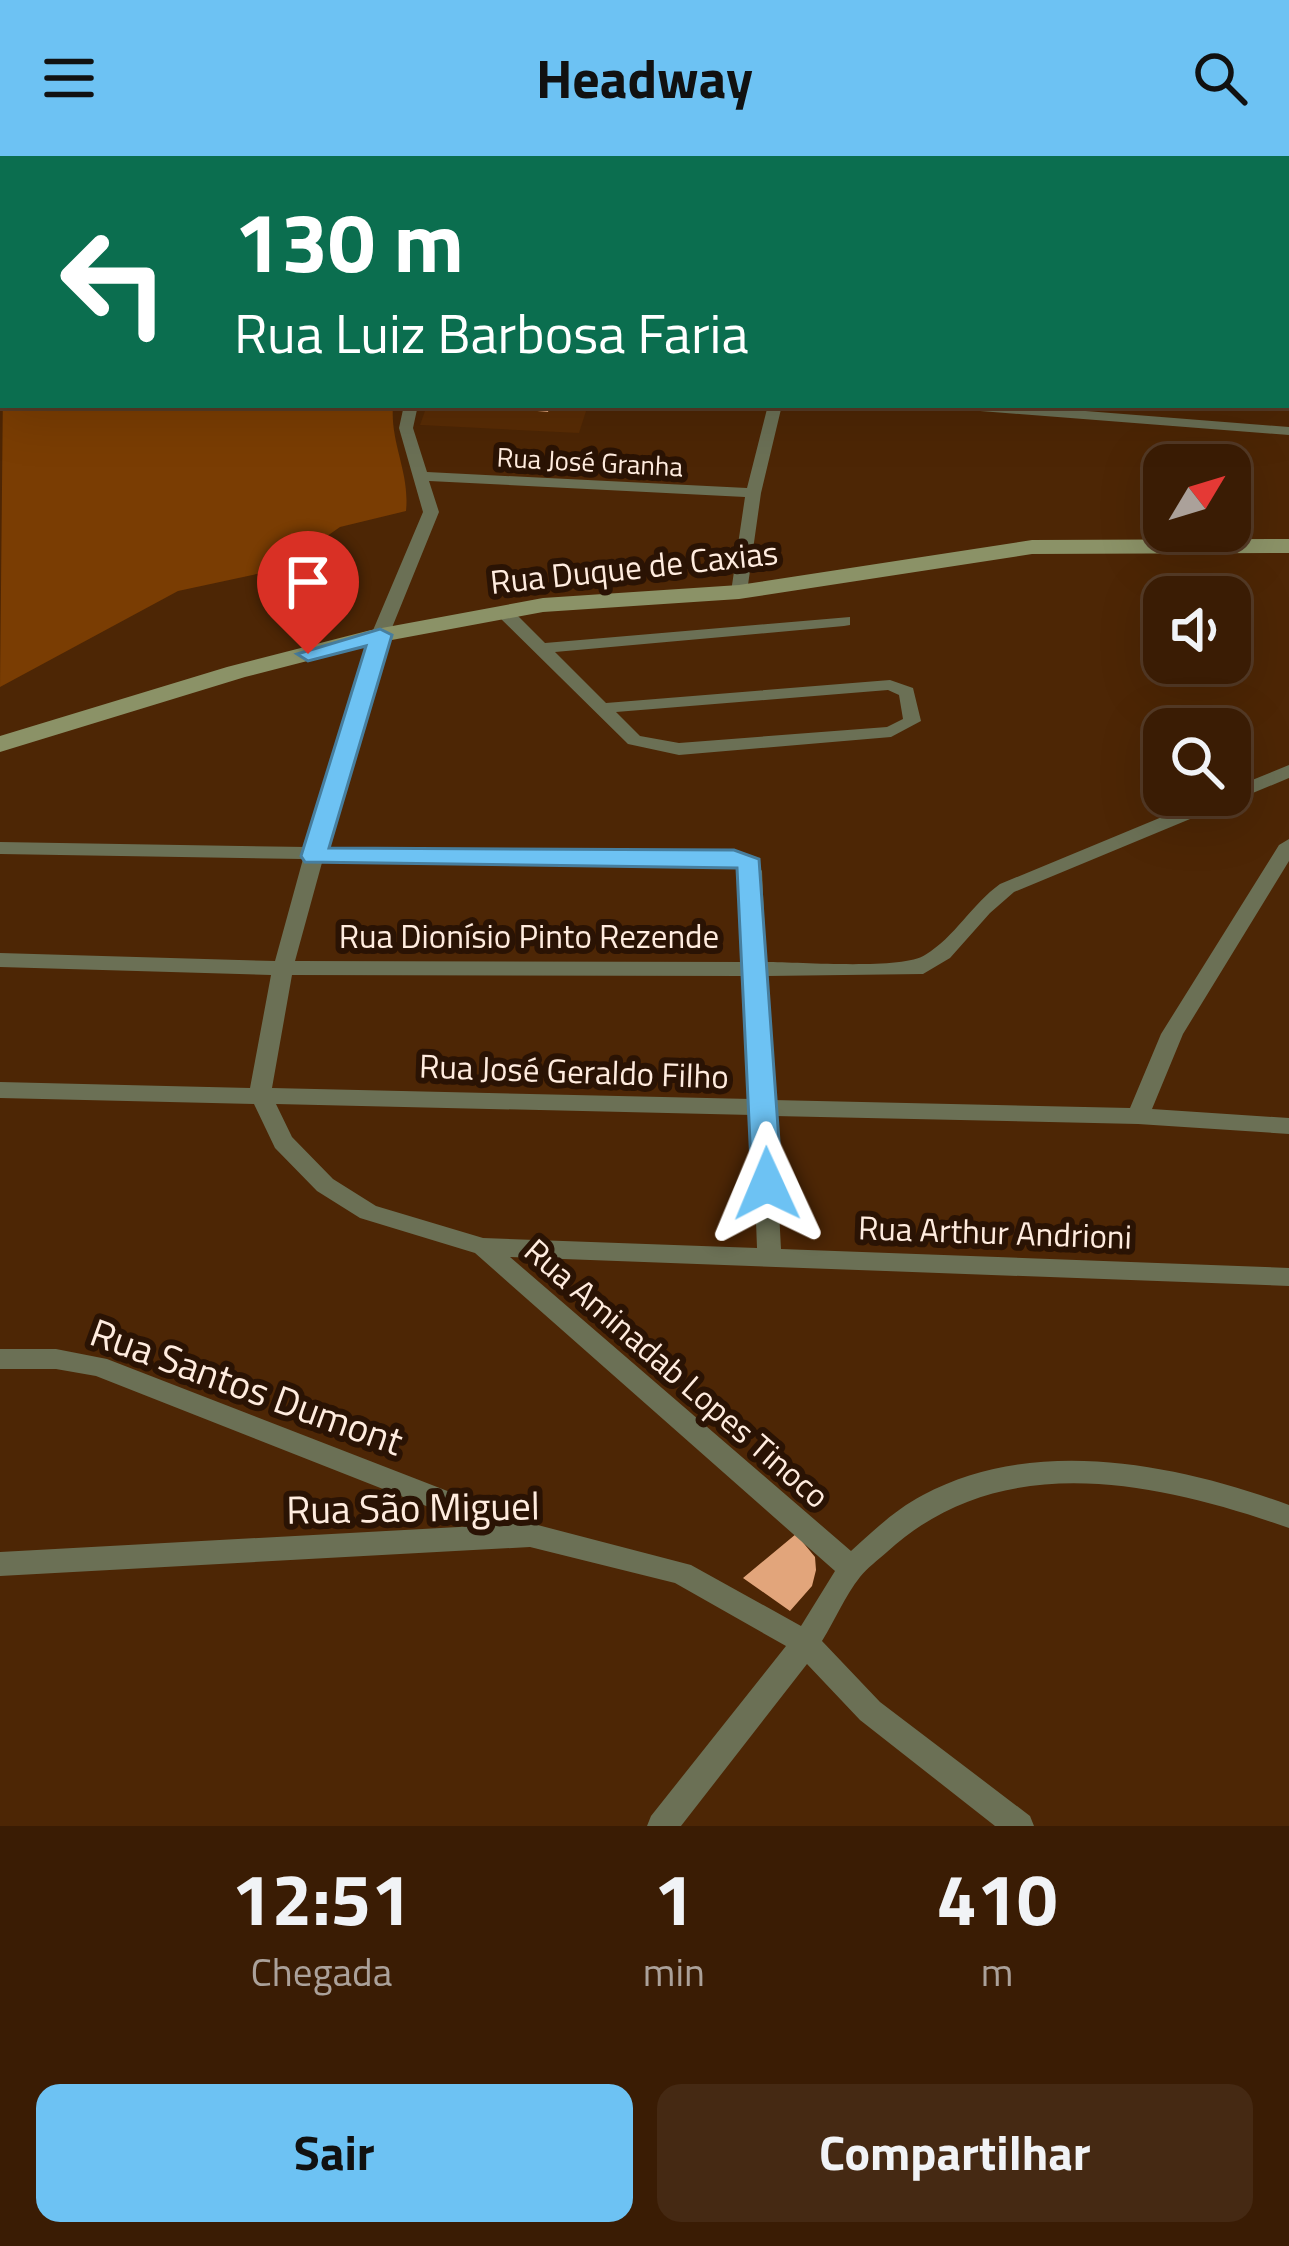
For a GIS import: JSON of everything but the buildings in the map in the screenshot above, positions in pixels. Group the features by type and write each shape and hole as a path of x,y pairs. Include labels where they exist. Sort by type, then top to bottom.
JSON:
{"street":[{"path":"260,1093 283,968 314,856 380,635 431,512 406,428 411,408"},
{"path":"739,592 754,493 774,408"},
{"path":"994,408 1289,431"},
{"name":"Rua José Granha","path":"424,476 754,493"},
{"name":"Rua Duque de Caxias","path":"0,744 188,686 380,635 503,611 580,600 739,592 1012,548 1289,546"},
{"path":"503,611 634,740 660,749 891,732 912,721 907,692 890,685 605,708"},
{"path":"542,648 844,621"},
{"name":"Rua Dionísio Pinto Rezende","path":"0,959 283,968 885,972 927,965 952,947 979,910 1007,888 1289,771"},
{"path":"1138,1116 1172,1034 1289,845"},
{"path":"0,848 314,856 734,858 752,871 769,1256"},
{"name":"Rua José Geraldo Filho","path":"0,1090 1138,1116 1289,1126"},
{"name":"Rua Aminadab Lopes Tinoco","path":"260,1093 284,1142 325,1185 368,1212 483,1247 850,1568"},
{"name":"Rua Arthur Andrioni","path":"483,1247 1289,1277"},
{"name":"Rua Santos Dumont","path":"0,1358 98,1366 530,1535"},
{"path":"662,1826 806,1642 850,1568 898,1526 943,1497 997,1480 1061,1473 1198,1487 1289,1517"},
{"name":"Rua São Miguel","path":"0,1564 530,1535 681,1573 806,1642"},
{"path":"806,1642 869,1711 1019,1826"}],"shaded area":[{"path":"3,408 393,408 406,511 340,527 280,569 178,591 0,687"},
{"path":"426,408 587,408 579,433 420,425"}],"route":[{"path":"308,654 380,635 314,856 734,858 750,864 767,1184"}]}
